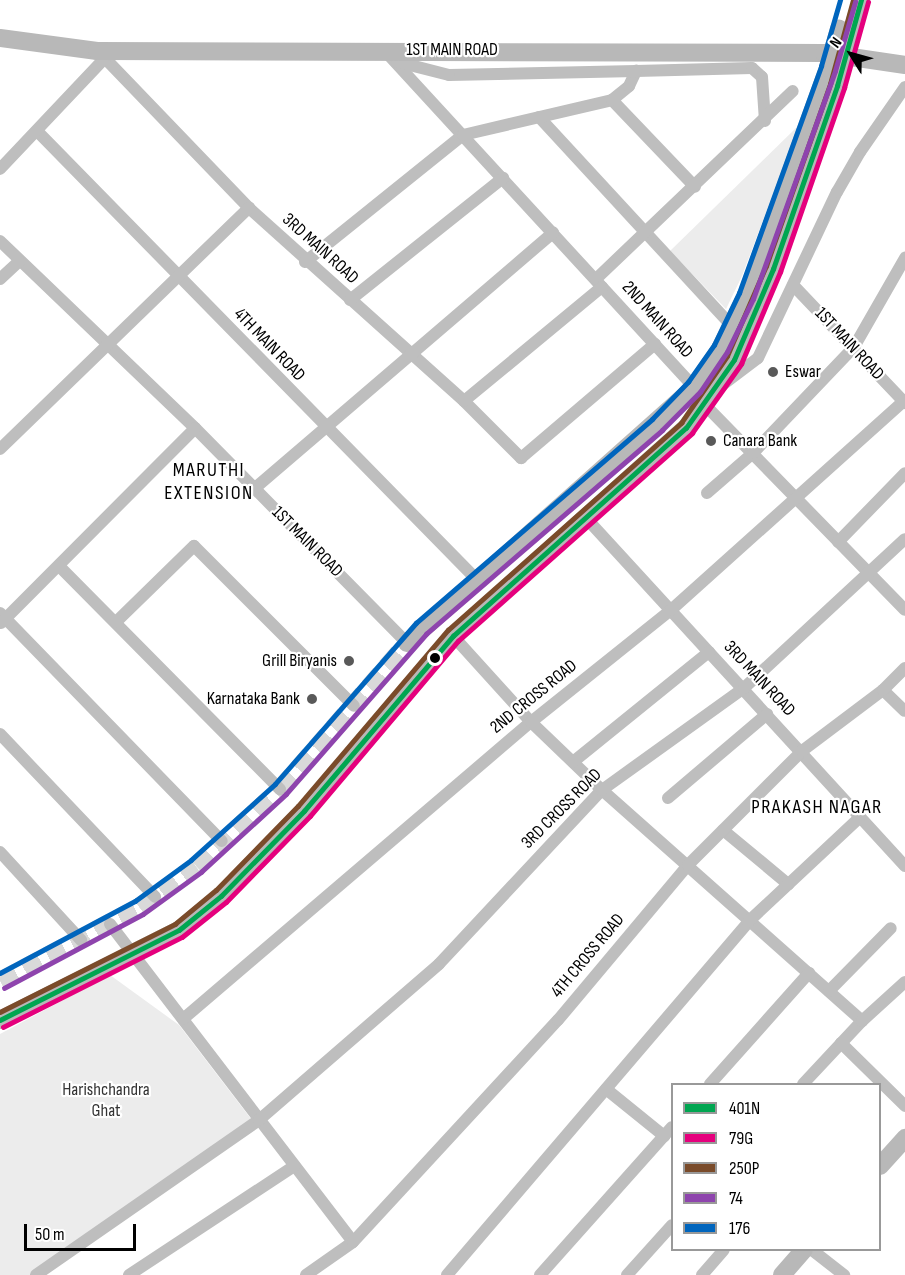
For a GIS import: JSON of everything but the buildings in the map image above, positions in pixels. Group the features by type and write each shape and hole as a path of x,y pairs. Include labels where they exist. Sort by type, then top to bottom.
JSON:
{"main road":[{"path":"0,1020 179,930 250,868 453,636 686,428 716,390 734,360 772,269 834,70 848,0"},
{"path":"407,643 648,432 694,387 731,325 861,0"},
{"name":"1ST MAIN ROAD","path":"0,38 102,54 390,56 824,53 905,65"},
{"path":"881,1164 905,1138"},
{"path":"783,1275 803,1251"}],"street":[{"path":"0,169 38,132 102,54"},
{"name":"3RD MAIN ROAD","path":"102,54 139,97 249,208 305,262 464,401 520,458 655,344"},
{"path":"390,56 449,75 752,68 762,77 765,122"},
{"name":"2ND MAIN ROAD","path":"390,56 694,387 705,405 800,498 868,575 905,610"},
{"path":"305,262 463,135 612,100 629,86 636,71"},
{"path":"716,390 758,358 860,152 905,87"},
{"path":"464,401 599,283 646,233 765,122 793,91"},
{"path":"612,100 695,187"},
{"path":"539,117 731,325"},
{"name":"4TH MAIN ROAD","path":"38,132 325,428 477,580"},
{"path":"350,300 503,178"},
{"path":"0,449 106,342 179,279 249,208"},
{"path":"254,489 410,352 553,233"},
{"name":"1ST MAIN ROAD","path":"0,241 195,428 407,643"},
{"path":"707,493 753,453 854,347 905,258"},
{"path":"0,279 19,261"},
{"name":"1ST MAIN ROAD","path":"793,285 904,402"},
{"name":"2ND CROSS ROAD","path":"183,1019 531,722 671,610 800,498 904,402"},
{"path":"195,428 60,567 2,618 222,840"},
{"path":"838,542 905,472"},
{"name":"3RD MAIN ROAD","path":"586,518 905,866"},
{"name":"3RD CROSS ROAD","path":"36,1275 259,1120 439,964 602,790 744,688 905,539"},
{"path":"116,622 194,546 354,706"},
{"path":"60,567 280,789"},
{"path":"453,636 531,722 602,790 862,1021"},
{"path":"573,762 709,652"},
{"name":"4TH CROSS ROAD","path":"306,1275 353,1242 558,1020 688,865 802,751 883,690 905,668"},
{"path":"883,690 905,711"},
{"path":"668,798 767,714"},
{"path":"0,734 155,897"},
{"path":"447,1275 748,922 859,818"},
{"path":"723,830 788,885"},
{"path":"0,852 81,940"},
{"path":"110,924 353,1242"},
{"path":"829,992 891,928"},
{"path":"711,1083 809,973"},
{"path":"804,1083 862,1021 904,986"},
{"path":"841,1043 876,1082"},
{"path":"881,1086 905,1106"},
{"path":"540,1275 668,1132 606,1089"},
{"path":"129,1275 294,1166"},
{"path":"627,1275 671,1226"},
{"path":"702,1275 723,1251"},
{"path":"813,1251 844,1275"}],"green space":[{"path":"799,125 742,276 726,309 670,251"},
{"name":"Harishchandra Ghat","path":"110,975 179,1025 258,1128 39,1275 0,1275 0,1034"}],"tunnel":[{"path":"0,981 139,907 196,866 280,789 407,643"}],"transit line":[{"name":"176","path":"0,973 135,901 191,860 275,784 416,623 652,419 688,382 714,345 739,293 821,66 840,0"},
{"name":"250P","path":"0,1012 175,924 216,890 298,806 448,630 681,423 727,356 766,266 830,84 853,0"},
{"name":"401N","path":"0,1020 179,930 221,896 304,811 453,636 686,428 734,360 773,269 837,86 861,0"},
{"name":"74","path":"4,988 143,914 201,872 286,794 426,634 662,430 700,392 727,352 753,299 835,71 855,2"},
{"name":"79G","path":"3,1027 182,937 226,902 310,816 458,641 692,433 741,364 780,272 844,88 868,2"}],"place":[{"name":"Eswar","path":"773,372"},
{"name":"Canara Bank","path":"711,441"},
{"name":"Grill Biryanis","path":"349,661"},
{"name":"Karnataka Bank","path":"312,699"}],"district":[{"name":"MARUTHI EXTENSION","path":"209,482"},
{"name":"PRAKASH NAGAR","path":"817,807"}]}
